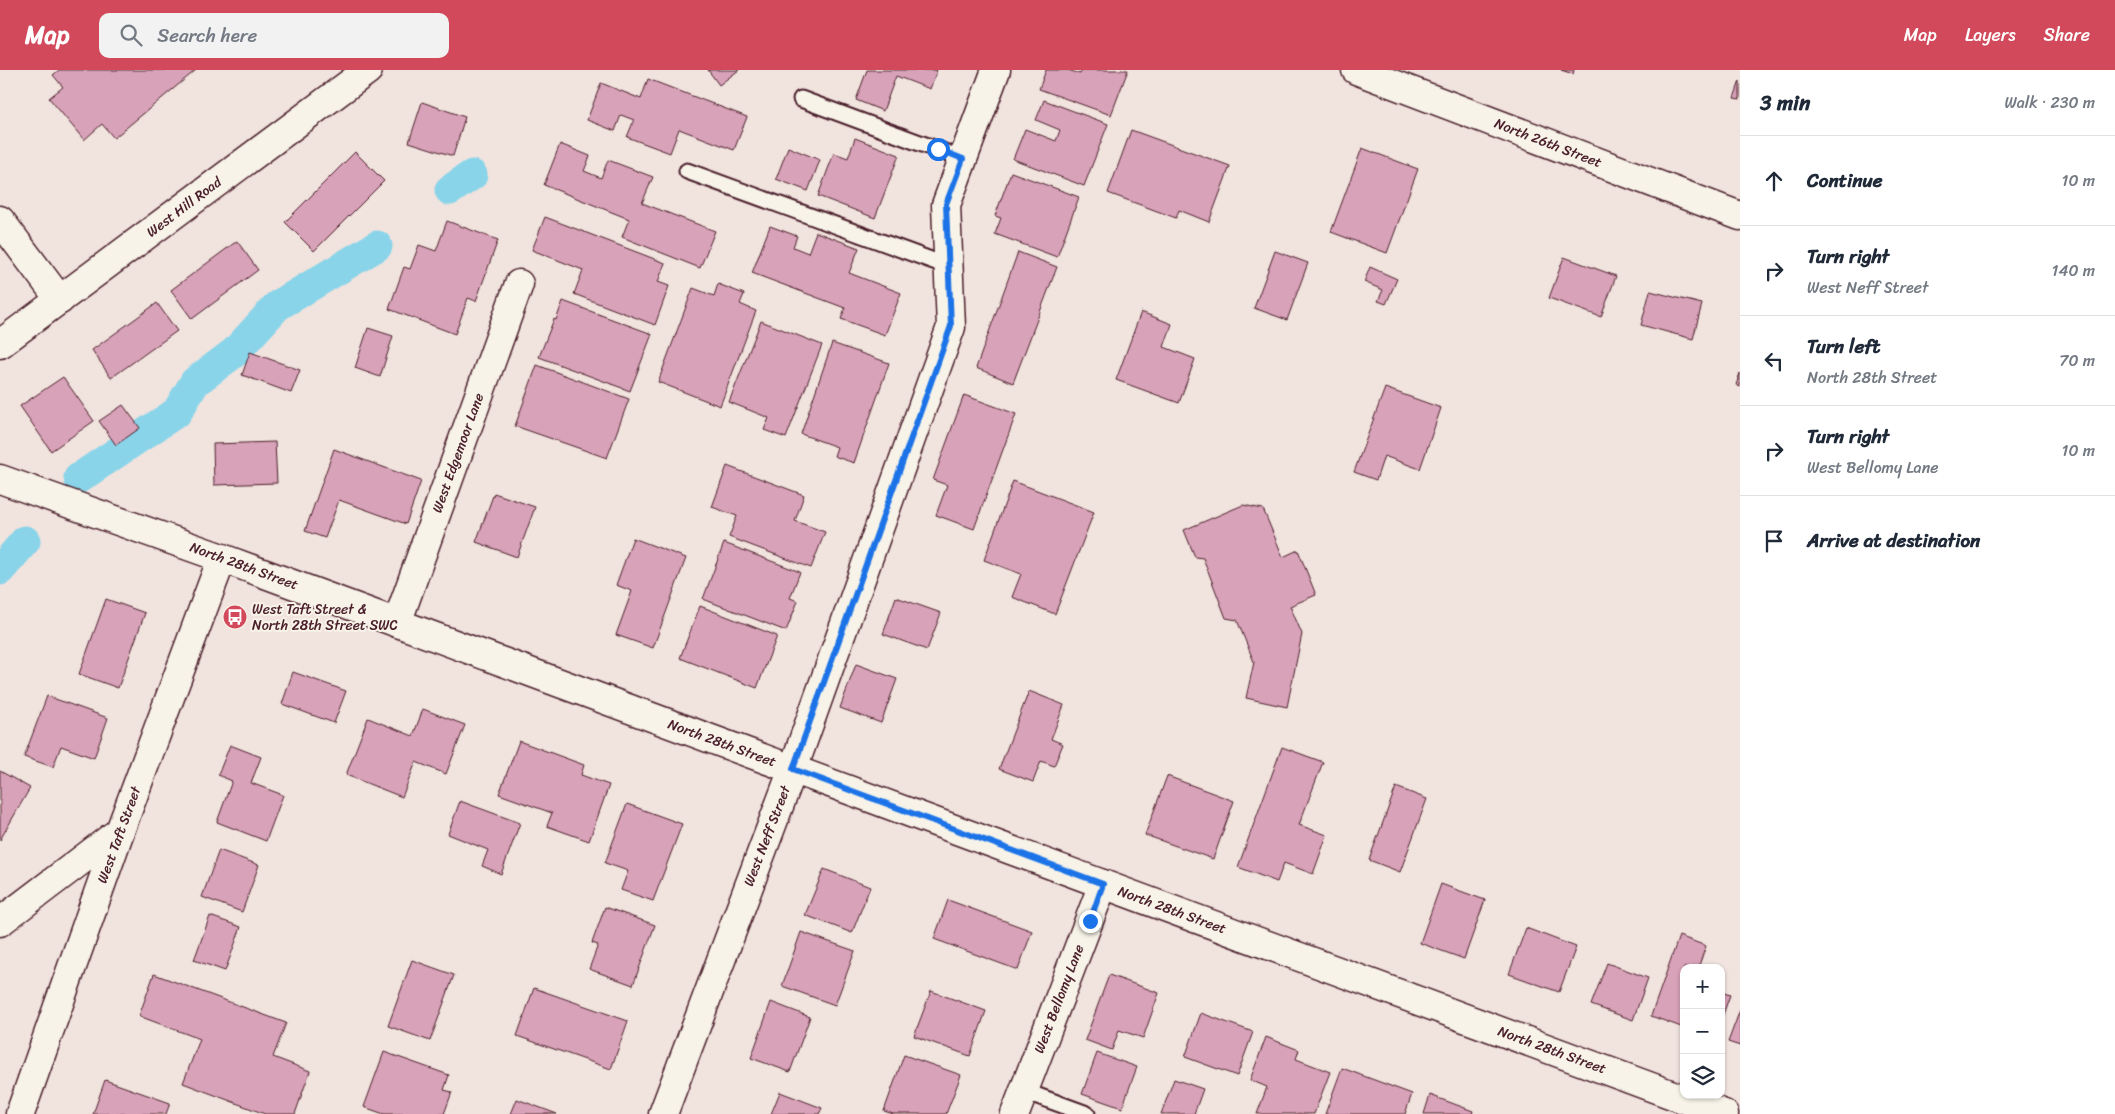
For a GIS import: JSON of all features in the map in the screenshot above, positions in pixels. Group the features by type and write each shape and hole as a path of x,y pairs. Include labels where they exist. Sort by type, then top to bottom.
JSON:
{"street":[{"name":"West Hill Road","path":"0,344 368,70"},
{"name":"West Neff Street","path":"663,1114 793,769 951,326 946,204 996,70"},
{"name":"North 26th Street","path":"1356,70 1740,216"},
{"path":"0,220 60,300"},
{"name":"West Edgemoor Lane","path":"397,623 519,284"},
{"name":"North 28th Street","path":"0,479 222,558 1724,1114"},
{"name":"West Taft Street","path":"20,1114 120,832 222,558"},
{"path":"0,922 120,832"},
{"name":"West Bellomy Lane","path":"1019,1103 1103,884"}],"lane":[{"path":"802,99 963,159"},
{"path":"686,171 950,267"},
{"path":"1019,1103 1087,1114"}],"building":[{"path":"59,70 196,70 114,138 102,124 84,140 49,98 63,87 53,75"},
{"path":"708,70 739,70 719,85"},
{"path":"867,70 937,70 930,89 896,76 883,111 856,100"},
{"path":"1046,70 1068,70 1080,74 1082,70 1128,70 1111,115 1039,89"},
{"path":"1561,70 1574,70 1573,74"},
{"path":"648,79 747,117 734,150 679,129 670,153 627,137 634,120 621,115 615,131 587,120 601,83 641,99"},
{"path":"1740,81 1740,99 1734,98"},
{"path":"1044,100 1108,124 1084,186 1013,159 1025,129 1056,141 1060,130 1036,120"},
{"path":"422,102 465,117 453,156 409,142"},
{"path":"1131,130 1230,166 1209,222 1179,210 1176,218 1108,193"},
{"path":"855,138 899,155 875,218 818,196 834,153 848,158"},
{"path":"560,144 590,156 584,171 601,178 608,160 653,177 642,203 715,231 700,268 622,237 629,219 544,185"},
{"path":"788,147 820,160 808,191 776,179"},
{"path":"1362,148 1418,169 1387,253 1331,232"},
{"path":"355,152 384,181 314,251 285,222"},
{"path":"1011,172 1079,197 1057,257 995,234 1001,218 995,216"},
{"path":"545,217 665,263 658,282 669,286 655,325 574,294 583,270 532,250"},
{"path":"447,221 498,240 476,301 468,298 455,334 389,309 404,267 410,269 419,245 436,251"},
{"path":"770,226 797,236 793,247 808,253 816,232 859,248 849,273 901,293 885,335 841,319 845,308 752,273"},
{"path":"237,241 258,270 192,319 171,290"},
{"path":"1275,251 1308,263 1287,320 1254,308"},
{"path":"1018,252 1057,267 1013,383 976,368"},
{"path":"1564,257 1616,276 1601,317 1549,298"},
{"path":"1370,267 1397,279 1386,304 1378,301 1383,290 1364,282"},
{"path":"718,284 744,294 740,304 756,311 720,406 658,382 693,288 714,296"},
{"path":"1650,291 1702,304 1693,339 1641,325"},
{"path":"563,301 652,334 630,391 539,357"},
{"path":"157,303 177,331 111,378 92,350"},
{"path":"1141,312 1172,324 1164,347 1195,359 1179,403 1116,380"},
{"path":"761,321 822,345 786,438 764,430 769,418 729,402"},
{"path":"368,328 393,336 380,377 355,368"},
{"path":"832,343 889,363 854,463 834,456 837,447 801,434"},
{"path":"250,352 300,370 291,393 242,375"},
{"path":"537,365 629,399 607,458 515,426"},
{"path":"1740,373 1740,387 1736,385"},
{"path":"63,377 94,421 51,451 20,406"},
{"path":"1385,388 1441,408 1420,469 1384,456 1376,480 1354,472"},
{"path":"964,395 1016,414 974,529 936,515 947,485 933,480"},
{"path":"123,405 140,428 116,445 99,421"},
{"path":"275,442 277,483 214,485 213,444"},
{"path":"334,449 421,481 406,524 339,500 325,538 305,531"},
{"path":"727,466 804,495 795,521 825,532 811,568 729,537 737,516 712,507"},
{"path":"1013,481 1094,512 1055,614 1012,597 1021,574 984,560"},
{"path":"494,493 535,507 517,557 476,542"},
{"path":"1243,505 1263,509 1283,557 1298,550 1316,595 1290,606 1302,634 1287,707 1246,698 1254,662 1237,620 1226,618 1203,558 1195,557 1184,530"},
{"path":"633,538 686,558 653,648 616,635 632,591 616,585"},
{"path":"724,543 800,572 790,598 798,601 786,631 703,599"},
{"path":"896,597 941,613 927,650 883,634"},
{"path":"106,599 145,613 118,688 79,674"},
{"path":"700,606 777,636 757,688 680,658"},
{"path":"856,664 897,679 881,723 840,708"},
{"path":"293,672 346,691 334,723 282,704"},
{"path":"1029,691 1064,705 1051,739 1063,744 1054,766 1041,761 1033,782 999,769"},
{"path":"47,696 108,718 94,758 61,746 53,767 24,757"},
{"path":"423,709 465,725 446,774 416,762 402,797 346,775 368,718 413,736"},
{"path":"519,741 584,765 581,775 609,785 589,841 547,826 552,813 499,794"},
{"path":"230,745 261,757 251,783 283,795 266,841 217,822 232,781 218,775"},
{"path":"1282,747 1323,762 1299,825 1327,835 1313,874 1284,863 1277,882 1238,867"},
{"path":"0,771 30,788 0,840"},
{"path":"1167,776 1234,801 1213,859 1145,835"},
{"path":"1396,787 1427,799 1400,872 1369,860"},
{"path":"460,801 520,823 501,874 482,866 488,850 448,834"},
{"path":"627,804 682,824 653,901 621,890 628,871 605,863"},
{"path":"219,850 259,865 242,912 202,897"},
{"path":"824,869 870,887 852,933 805,915"},
{"path":"1441,884 1485,900 1464,959 1420,943"},
{"path":"948,900 1032,931 1018,970 934,939"},
{"path":"605,907 655,925 633,985 589,969 598,945 592,943"},
{"path":"210,916 241,927 225,971 194,960"},
{"path":"1526,928 1576,947 1559,992 1509,974"},
{"path":"801,932 855,951 835,1005 782,986"},
{"path":"1679,936 1706,946 1699,964 1680,964 1680,1027 1651,1016"},
{"path":"412,960 454,975 430,1041 388,1026"},
{"path":"1607,963 1648,978 1633,1020 1591,1005"},
{"path":"154,974 286,1023 273,1057 310,1071 295,1114 265,1114 183,1083 200,1039 139,1016"},
{"path":"1109,975 1159,993 1143,1038 1119,1030 1112,1050 1085,1040"},
{"path":"534,988 628,1021 611,1069 517,1036"},
{"path":"931,991 986,1011 970,1056 914,1036"},
{"path":"1725,993 1730,995 1725,1009"},
{"path":"771,1002 810,1017 790,1072 751,1058"},
{"path":"1740,1010 1740,1046 1728,1042"},
{"path":"1201,1013 1253,1032 1237,1076 1185,1057"},
{"path":"1266,1037 1299,1050 1296,1059 1330,1072 1314,1114 1257,1114 1267,1087 1250,1080"},
{"path":"384,1052 449,1075 444,1090 452,1092 444,1114 384,1114 364,1107"},
{"path":"1097,1053 1137,1067 1122,1108 1082,1094"},
{"path":"904,1055 961,1075 946,1114 893,1114 884,1111"},
{"path":"1342,1068 1412,1094 1405,1114 1325,1114"},
{"path":"1174,1079 1203,1089 1194,1114 1161,1114"},
{"path":"105,1080 170,1103 166,1114 93,1114"},
{"path":"780,1092 822,1108 819,1114 771,1114"},
{"path":"1430,1095 1473,1111 1472,1114 1424,1114"},
{"path":"517,1099 557,1114 511,1114"}],"waterway":[{"path":"450,190 472,175"},
{"path":"79,478 177,412 195,382 235,352 277,306 377,246"},
{"path":"0,570 25,541"}],"place":[{"name":"West Taft Street & North 28th Street SWC","path":"235,617"}],"route":[{"path":"938,149 963,159 946,204 951,326 793,769 1103,884 1090,921"}]}
